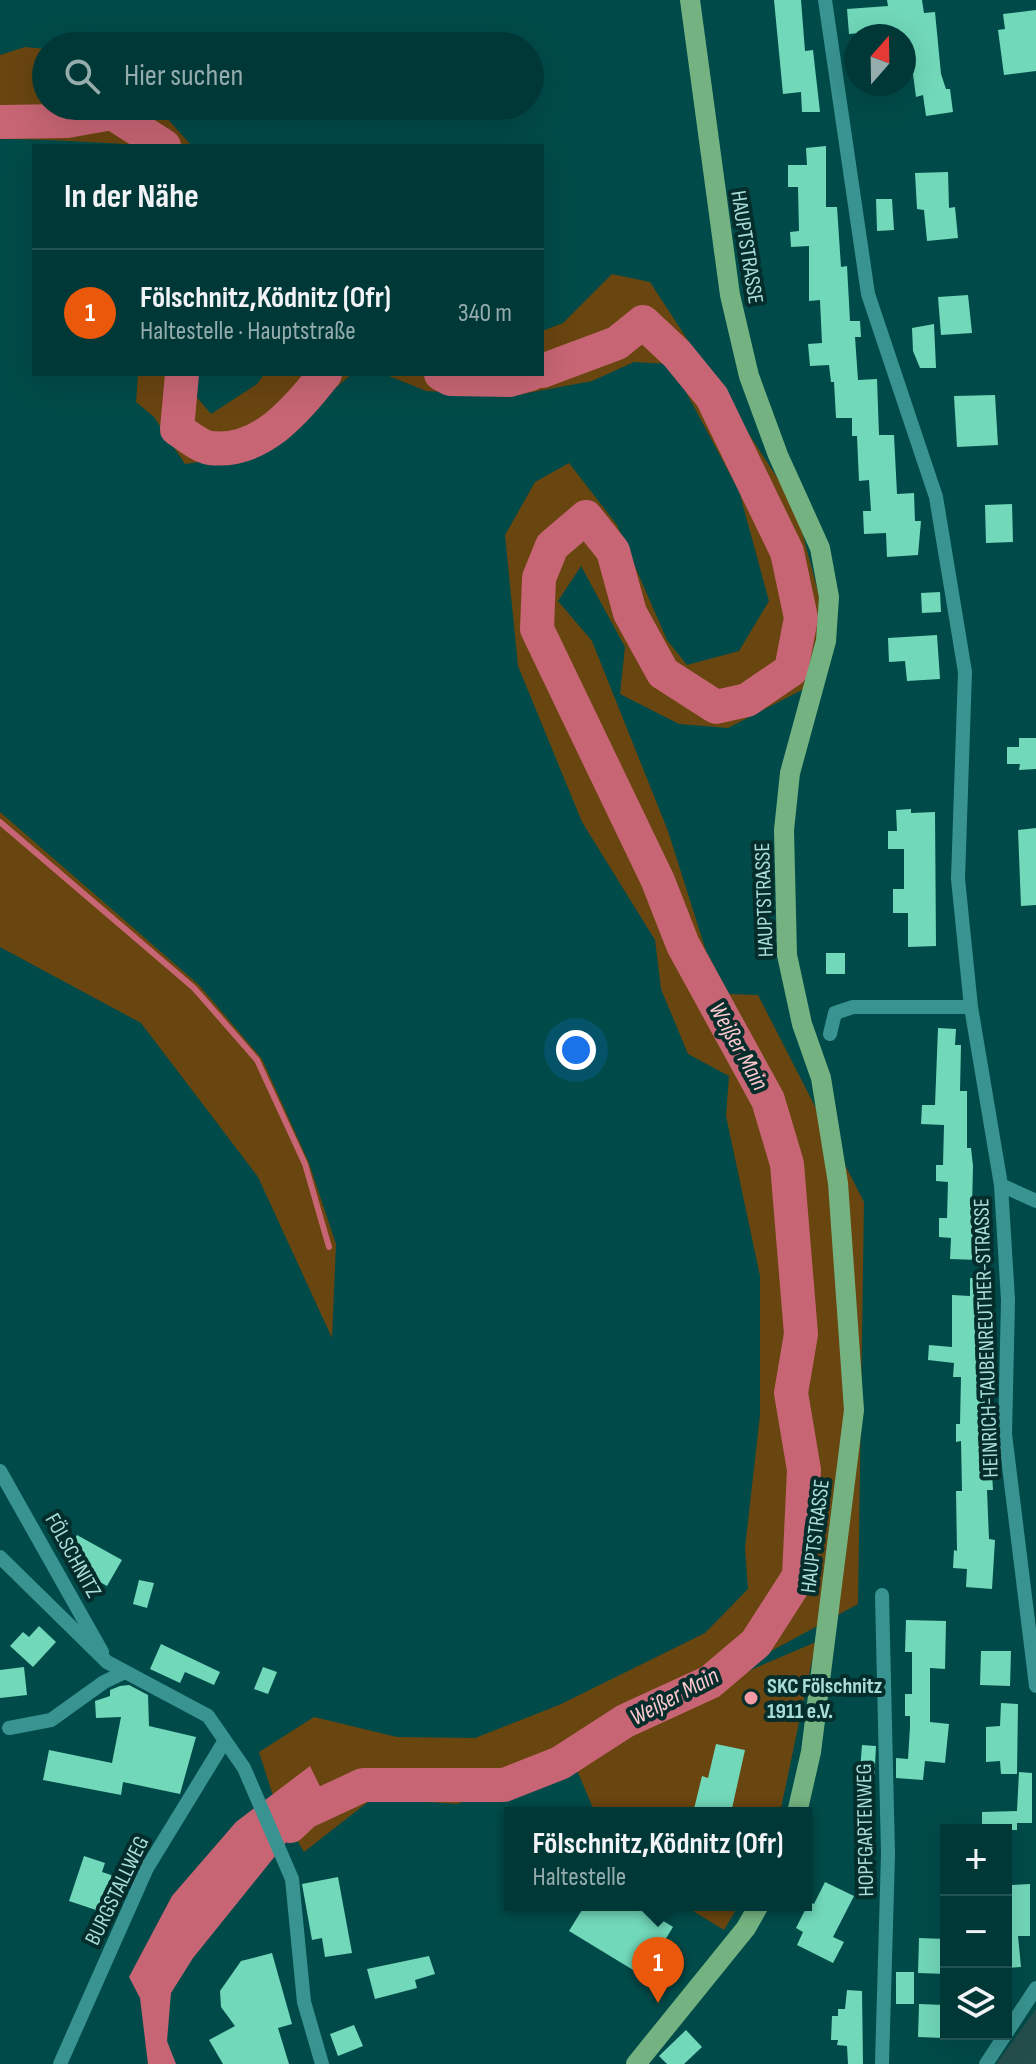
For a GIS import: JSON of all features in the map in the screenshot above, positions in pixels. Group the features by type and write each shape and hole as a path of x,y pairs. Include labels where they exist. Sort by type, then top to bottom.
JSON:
{"main road":[{"name":"HAUPTSTRASSE","path":"690,0 736,322 749,376 778,455 820,548 829,597 826,641 790,773 784,830 787,955 802,1024 821,1078 838,1183 854,1410 811,1752 798,1807"},
{"path":"636,2064 746,1928 756,1911"}],"street":[{"name":"HEINRICH-TAUBENREUTHER-STRASSE","path":"825,0 868,294 936,497 965,672 958,879 971,1007 1001,1185 1008,1300 1005,1434 1036,1686"},
{"path":"830,1034 835,1013 853,1007 971,1007"},
{"path":"1001,1185 1036,1201"},
{"name":"FÖLSCHNITZ","path":"0,1471 107,1662"},
{"name":"FÖLSCHNITZ","path":"0,1557 107,1662 208,1716 244,1768 292,1879 304,2002 322,2064"},
{"name":"HOPFGARTENWEG","path":"882,1595 888,1854 882,2064"},
{"path":"9,1728 51,1720 104,1682 125,1672"},
{"name":"BURGSTALLWEG","path":"60,2064 147,1868 224,1742"},
{"path":"986,2064 1036,1988"}],"shaded area":[{"path":"32,48 32,120 169,120 190,144 0,139 0,55"},
{"path":"612,274 650,282 795,505 821,603 823,679 728,728 679,724 620,694 625,647 581,566 558,601 592,641 668,831 706,951 729,994 758,995 864,1202 858,1604 557,1767 457,1804 373,1798 304,1852 275,1802 259,1752 314,1717 397,1737 475,1738 559,1705 705,1633 748,1589 745,1548 760,1415 760,1276 726,1116 729,1076 688,1054 661,989 655,940 582,822 518,666 505,535 535,482 569,463 617,525 667,640 687,665 739,651 769,601 739,491 671,364 634,362 592,381 512,396 426,391 389,376 544,376 544,330 563,323"},
{"path":"138,376 195,376 190,389 211,414 257,384 263,376 350,376 257,454 185,464 154,417 136,402"},
{"path":"0,812 199,985 262,1059 309,1163 336,1244 332,1338 258,1177 141,1023 0,947"},
{"name":"SKC Fölschnitz 1911 e.V.","path":"816,1642 781,1807 592,1807 574,1763 755,1668"},
{"path":"310,1766 329,1805 296,1830 193,1958 171,1993 167,2041 176,2064 148,2064 140,1998 129,1977 172,1896 236,1822"},
{"path":"693,1911 735,1911 724,1930"},
{"path":"1036,2009 1036,2064 996,2064"}],"building":[{"path":"774,0 801,0 805,51 813,50 820,112 802,112 801,92 783,94"},
{"path":"887,0 922,0 924,13 935,12 941,74 946,89 950,89 953,112 926,116 923,95 916,97 916,24 848,24 847,9 888,6"},
{"path":"1036,10 1036,71 1004,75 998,30 1005,29 1003,14"},
{"path":"826,146 826,207 837,207 841,267 847,266 850,321 860,321 861,337 855,337 858,380 877,379 879,435 894,435 897,494 914,493 915,521 921,521 918,555 887,557 886,533 864,534 863,511 871,511 869,480 859,481 857,436 852,436 852,418 836,418 834,382 831,382 829,365 810,366 808,344 822,343 820,300 809,301 809,246 791,247 790,232 799,231 798,187 788,187 788,165 807,165 806,148"},
{"path":"948,172 949,208 955,207 958,238 927,241 924,210 917,209 915,173"},
{"path":"876,199 892,199 894,230 877,231"},
{"path":"968,295 972,333 941,335 938,297"},
{"path":"934,324 936,368 920,368 913,351 912,328"},
{"path":"995,395 998,445 957,447 954,396"},
{"path":"1012,504 1013,542 986,543 985,505"},
{"path":"940,592 941,612 922,613 921,593"},
{"path":"937,635 940,679 907,681 905,661 889,662 888,638"},
{"path":"1019,738 1036,738 1036,769 1019,770 1020,764 1007,764 1007,747 1019,747"},
{"path":"911,809 911,813 935,812 936,946 908,947 908,913 893,913 893,889 904,889 904,849 888,849 888,831 897,831 896,810"},
{"path":"1036,828 1036,905 1021,906 1018,830"},
{"path":"826,953 845,953 845,974 826,974"},
{"path":"938,1028 956,1029 955,1045 961,1045 960,1091 967,1091 967,1148 971,1148 973,1166 972,1206 978,1206 979,1260 950,1259 951,1238 939,1237 939,1218 947,1218 948,1182 936,1181 936,1165 943,1165 944,1125 921,1124 922,1105 935,1105"},
{"path":"970,1278 985,1278 982,1379 987,1379 987,1473 992,1473 993,1490 987,1490 989,1539 995,1540 992,1589 966,1587 967,1569 953,1568 954,1550 957,1551 956,1491 962,1491 961,1441 956,1442 956,1424 960,1424 961,1377 953,1377 954,1363 928,1360 929,1345 952,1347 952,1295 970,1296"},
{"path":"77,1535 122,1560 107,1586 78,1570 81,1564 66,1555"},
{"path":"139,1580 154,1583 147,1608 133,1604"},
{"path":"906,1620 946,1621 945,1669 930,1668 930,1722 949,1724 945,1763 925,1761 923,1780 896,1778 896,1758 908,1759 910,1716 905,1716 905,1694 912,1694 912,1652 905,1652"},
{"path":"39,1626 56,1642 33,1667 10,1646 23,1632 29,1637"},
{"path":"161,1644 220,1672 214,1685 185,1672 180,1683 150,1669"},
{"path":"981,1651 1011,1651 1010,1686 980,1685"},
{"path":"24,1667 27,1695 0,1698 0,1670"},
{"path":"263,1667 277,1672 268,1694 254,1689"},
{"path":"129,1685 148,1695 149,1726 196,1737 180,1794 123,1782 121,1795 43,1780 49,1750 112,1763 121,1717 96,1718 95,1701 110,1696 110,1690"},
{"path":"1001,1703 1018,1704 1017,1774 1001,1774 1000,1761 986,1762 986,1727 1000,1726"},
{"path":"716,1744 745,1750 732,1807 694,1807 702,1776 708,1778"},
{"path":"862,1745 876,1746 874,1785 859,1784"},
{"path":"1019,1772 1032,1773 1032,1823 1017,1823 1017,1830 1012,1830 1012,1824 982,1824 982,1812 1017,1811"},
{"path":"84,1856 105,1863 102,1872 114,1876 102,1912 69,1901"},
{"path":"338,1877 352,1953 325,1957 322,1938 312,1940 302,1884"},
{"path":"825,1882 854,1896 833,1937 844,1942 833,1963 797,1945 803,1932 796,1928 804,1911 812,1911"},
{"path":"1030,1884 1030,1936 1018,1936 1021,1967 1012,1968 1012,1896 1012,1885"},
{"path":"581,1911 648,1911 673,1927 643,1976 569,1931"},
{"path":"919,1938 940,1939 940,1974 918,1973"},
{"path":"272,1953 292,2024 278,2028 289,2064 223,2064 209,2040 235,2026 221,2007 220,1991 241,1961"},
{"path":"429,1956 435,1974 415,1980 417,1988 375,1999 367,1969"},
{"path":"896,1972 914,1972 914,2004 896,2004"},
{"path":"847,1990 862,1991 863,2064 848,2064 847,2046 837,2045 838,2040 831,2040 832,2016 838,2016 838,2009 845,2009"},
{"path":"919,2004 940,2005 940,2038 918,2037"},
{"path":"354,2025 363,2046 338,2056 330,2034"},
{"path":"686,2030 702,2047 684,2064 667,2064 659,2056"}],"waterway":[{"name":"Weißer Main","path":"0,122 73,120"},
{"name":"Weißer Main","path":"123,120 161,144"},
{"name":"Weißer Main","path":"290,1826 305,1812 363,1785 504,1785 560,1763 625,1721 710,1682 756,1643 799,1576 804,1470 791,1393 801,1334 787,1164 768,1100 683,945 658,881 537,629 539,578 552,546 586,517 613,551 630,613 663,673 716,707 747,700 791,670 801,618 787,552 712,397 677,354 643,322 617,343 544,370"},
{"name":"Weißer Main","path":"182,376 177,429 210,448 228,448 261,437 289,415 323,376"},
{"name":"Weißer Main","path":"445,376 450,379 510,380 524,376"},
{"path":"0,822 194,988 257,1060 305,1164 329,1247"}],"place":[{"name":"SKC Fölschnitz 1911 e.V.","path":"751,1698"},
{"name":"Fölschnitz,Ködnitz (Ofr)","path":"658,2003"}]}
